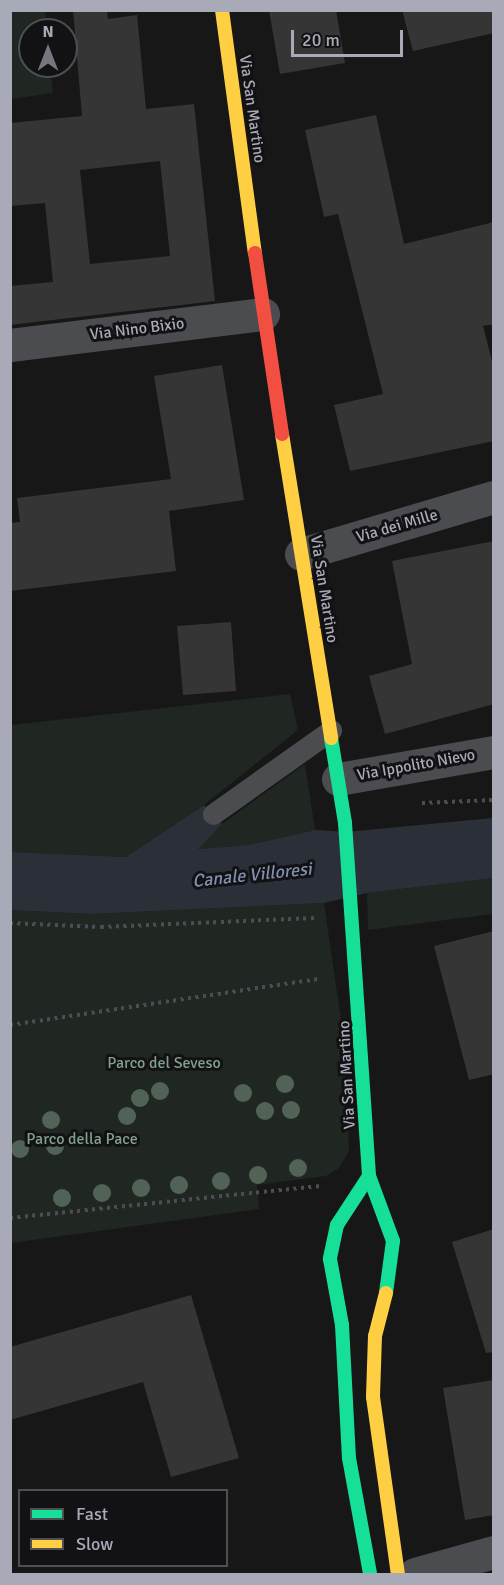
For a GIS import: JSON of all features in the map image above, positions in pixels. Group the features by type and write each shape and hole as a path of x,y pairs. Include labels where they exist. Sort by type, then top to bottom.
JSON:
{"street":[{"name":"Via San Martino","path":"222,10 263,314 345,823 358,972 369,1176 394,1254 375,1336 373,1398 384,1500 398,1575"},
{"name":"Via Nino Bixio","path":"10,345 263,314"},
{"name":"Via dei Mille","path":"301,554 494,497"},
{"name":"Via Ippolito Nievo","path":"338,779 494,752"},
{"path":"369,1176 337,1225 330,1258 342,1324 349,1458 370,1575"},
{"path":"415,1575 494,1552"}],"lane":[{"path":"213,814 331,730"}],"path":[{"path":"412,804 494,800"},
{"path":"10,922 101,927 321,917"},
{"path":"10,1025 358,972"},
{"path":"10,1218 333,1184"}],"green space":[{"path":"10,11 45,11 46,18 18,18 18,78 51,78 53,93 11,99"},
{"path":"290,694 298,730 204,805 126,857 11,852 11,725"},
{"path":"305,764 315,830 248,845 197,849 222,824"},
{"path":"493,878 493,914 368,930 367,893"},
{"name":"Parco del Seveso","path":"324,903 345,1047 349,1151 339,1168 326,1176 257,1185 259,1209 11,1243 11,910 91,914"}],"water":[{"name":"Canale Villoresi","path":"204,805 222,824 198,849 248,845 315,830 346,832 493,818 493,878 367,893 324,903 91,914 11,910 11,852 126,857"}],"building":[{"path":"73,10 107,10 108,19 137,15 146,109 194,104 215,301 10,325 10,286 53,282 45,203 10,206 10,123 82,116 78,69 78,18 74,18","holes":["160,161 170,256 90,264 80,170"]},
{"path":"269,10 336,10 345,63 280,74"},
{"path":"402,10 494,10 494,33 413,51"},
{"path":"376,115 404,244 494,222 494,324 483,326 494,369 494,441 350,471 334,405 383,394 338,214 324,217 305,130"},
{"path":"222,365 244,500 169,511 176,571 10,591 10,523 20,522 17,498 171,479 154,376"},
{"path":"494,541 494,704 385,734 369,676 412,664 392,561"},
{"path":"231,622 236,691 183,695 177,626"},
{"path":"494,931 494,1074 469,1080 434,946"},
{"path":"494,1229 494,1352 486,1353 452,1242"},
{"path":"191,1295 239,1458 171,1477 143,1382 10,1420 10,1347"},
{"path":"494,1380 494,1515 465,1520 443,1388"}],"traffic: fast":[{"path":"331,738 345,823 369,1176 393,1241 386,1293"},
{"path":"369,1176 337,1225 330,1259 342,1325 349,1458 370,1574"}],"traffic: slow":[{"path":"222,10 255,253"},
{"path":"282,434 331,738"},
{"path":"386,1293 375,1336 373,1397 398,1574"}],"traffic: jam":[{"path":"255,253 282,434"}],"park label":[{"name":"Parco della Pace","path":"82,1139"}]}
